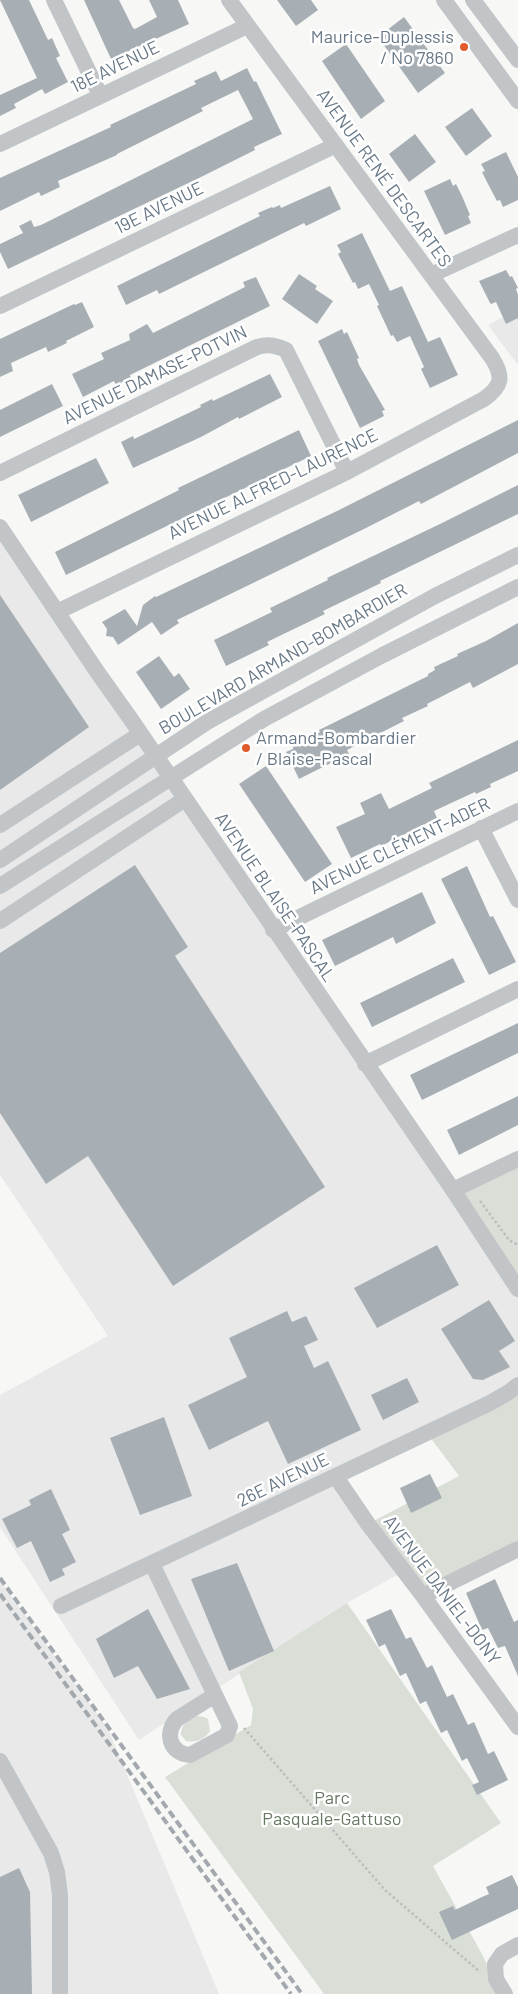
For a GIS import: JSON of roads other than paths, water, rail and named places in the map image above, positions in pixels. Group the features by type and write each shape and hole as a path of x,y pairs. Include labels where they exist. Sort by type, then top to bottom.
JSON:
{"street":[{"path":"54,0 100,96"},
{"name":"AVENUE RENÉ DESCARTES","path":"229,0 492,358 499,369 500,382"},
{"path":"444,0 518,101"},
{"path":"473,0 518,60"},
{"name":"18E AVENUE","path":"0,144 247,26"},
{"name":"19E AVENUE","path":"0,306 336,145"},
{"path":"431,275 518,234"},
{"name":"AVENUE DAMASE-POTVIN","path":"0,473 257,347 267,344 286,350 347,472"},
{"name":"AVENUE ALFRED-LAURENCE","path":"57,612 347,472 484,399 493,392 500,382"},
{"name":"AVENUE BLAISE-PASCAL","path":"0,526 273,930 453,1190 518,1289"},
{"name":"BOULEVARD ARMAND-BOMBARDIER","path":"0,860 207,722 436,596 518,555"},
{"path":"0,886 264,719 381,656 518,587"},
{"name":"BOULEVARD ARMAND-BOMBARDIER","path":"0,825 140,734"},
{"path":"0,921 185,799"},
{"name":"AVENUE CLÉMENT-ADER","path":"273,930 518,811"},
{"path":"482,828 518,900"},
{"path":"365,1064 518,989"},
{"path":"453,1190 518,1160"},
{"name":"26E AVENUE","path":"61,1606 490,1403 510,1392 518,1385"},
{"name":"AVENUE DANIEL-DONY","path":"336,1477 368,1524 518,1727"},
{"path":"423,1596 518,1549"},
{"path":"152,1564 215,1695"},
{"path":"0,1761 51,1853 57,1872 60,1895 60,1994"},
{"path":"505,1994 496,1979 495,1964 502,1954 518,1945"}],"railway":[{"path":"0,1578 302,1994"},
{"path":"0,1594 291,1994"}],"place":[{"name":"Maurice-Duplessis / No 7860","path":"464,47"},
{"name":"Armand-Bombardier / Blaise-Pascal","path":"246,748"}],"park label":[{"name":"Parc Pasquale-Gattuso","path":"332,1808"}]}
